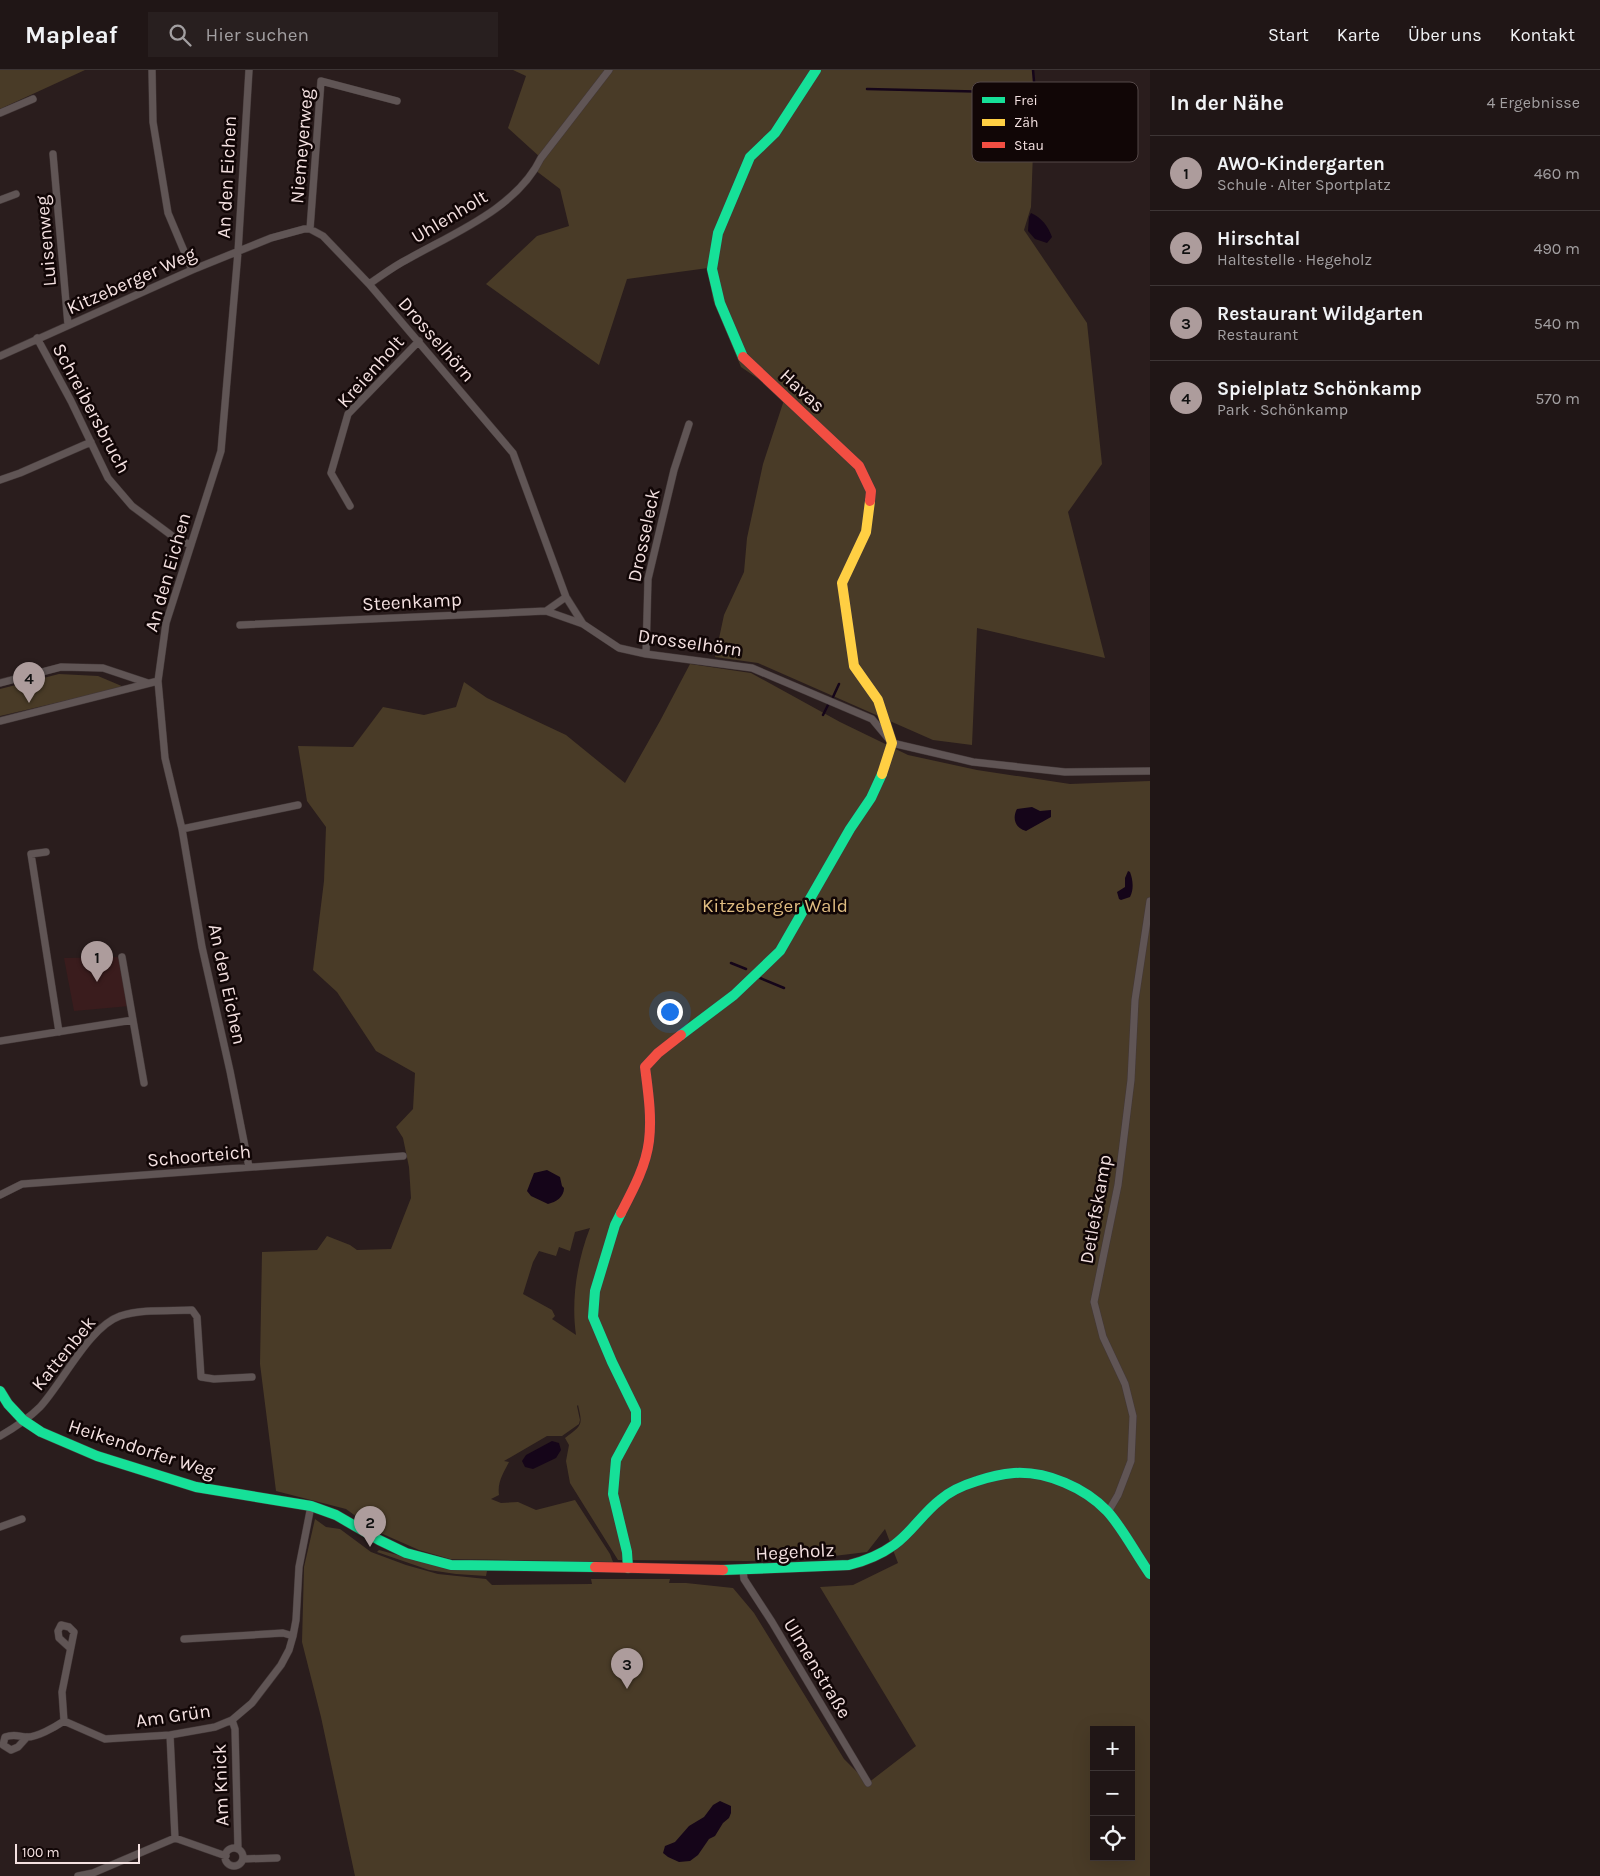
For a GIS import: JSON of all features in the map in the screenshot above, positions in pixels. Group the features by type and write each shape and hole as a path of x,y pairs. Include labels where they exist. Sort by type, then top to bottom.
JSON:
{"street":[{"path":"152,70 153,122 168,213 192,270"},
{"name":"An den Eichen","path":"249,70 238,252 221,451 166,623 158,682 166,758 182,829 202,947 249,1167"},
{"name":"Uhlenholt","path":"369,284 405,260 478,221 495,209 535,170 541,158 609,70"},
{"name":"Havas","path":"816,70 775,133 750,157 718,233 712,268 720,303 741,355 859,466 871,491 866,532 842,583 854,666 878,700 892,742"},
{"name":"Niemeyerweg","path":"308,229 320,81 397,101"},
{"path":"0,113 33,99"},
{"name":"Luisenweg","path":"53,154 68,325"},
{"path":"0,200 16,194"},
{"name":"Kitzeberger Weg","path":"0,356 192,270 271,238 308,229"},
{"name":"Drosselhörn","path":"308,229 323,236 369,284 514,453 566,597 583,624 620,648 646,654 752,668 872,719 892,742"},
{"name":"Schreibersbruch","path":"37,338 71,401 108,478 132,506 175,538 191,545"},
{"name":"Kreienholt","path":"350,506 330,473 348,414 419,341"},
{"name":"Drosseleck","path":"646,654 648,579 674,470 689,424"},
{"path":"0,480 91,442"},
{"path":"546,611 566,597"},
{"name":"Steenkamp","path":"240,625 546,611 583,624"},
{"path":"0,683 61,668 103,668 148,683"},
{"path":"0,721 158,682"},
{"path":"628,1568 627,1552 613,1494 616,1460 636,1423 636,1411 593,1317 596,1291 615,1224 640,1175 649,1141 649,1104 644,1067 652,1058 706,1018 765,967 780,951 850,829 871,798 881,776 892,742 973,762 1065,772 1150,771"},
{"path":"182,829 298,805"},
{"path":"46,852 31,854 59,1032"},
{"name":"Detlefskamp","path":"1108,1512 1118,1495 1131,1461 1133,1416 1125,1384 1103,1337 1094,1302 1118,1186 1131,1080 1135,1000 1150,901"},
{"path":"122,957 144,1083"},
{"path":"0,1042 133,1020"},
{"name":"Schoorteich","path":"0,1195 22,1184 403,1156"},
{"name":"Kattenbek","path":"23,1420 39,1408 89,1341 106,1323 120,1316 138,1312 192,1310 197,1317 201,1377 214,1379 252,1377"},
{"name":"Heikendorfer Weg","path":"0,1391 8,1404 23,1420 41,1432 97,1456 196,1487 311,1506 336,1515 374,1537"},
{"path":"0,1436 23,1420"},
{"name":"Hegeholz","path":"374,1537 406,1553 452,1565 743,1570 827,1568 866,1560 895,1545 939,1500 965,1485 990,1477 1015,1473 1038,1475 1060,1481 1089,1496 1108,1512 1150,1574"},
{"name":"Am Grün","path":"64,1720 105,1739 170,1735 215,1727 232,1720 252,1703 267,1685 289,1650 296,1620 299,1567 311,1506"},
{"path":"0,1527 22,1519"},
{"name":"Ulmenstraße","path":"743,1570 744,1578 868,1783"},
{"path":"184,1639 283,1633 293,1636"},
{"path":"27,1738 52,1728 64,1720 62,1692 70,1648"},
{"name":"Am Knick","path":"232,1720 235,1729 238,1849 243,1858"},
{"path":"170,1735 175,1838"},
{"path":"78,1876 94,1873 175,1838 226,1856 228,1863 235,1866 243,1858 277,1858"},
{"name":"Am Knick","path":"226,1856 230,1850 238,1849"}],"shaded area":[{"path":"1031,213 1049,229 1052,237 1047,243 1035,239 1028,231"},
{"path":"1032,807 1040,811 1051,810 1051,817 1026,831 1022,830 1017,825 1015,819 1017,809"},
{"path":"1128,871 1132,878 1132,891 1130,897 1121,900 1117,892 1125,887 1125,878"},
{"path":"122,957 130,1006 74,1011 64,958"},
{"path":"547,1170 560,1177 564,1188 563,1194 559,1199 548,1204 531,1196 527,1191 534,1173"},
{"path":"552,1441 559,1443 561,1450 556,1458 533,1469 525,1467 522,1461 526,1455"},
{"path":"720,1801 731,1806 729,1818 723,1823 715,1836 709,1839 698,1855 690,1861 679,1862 663,1853 665,1846 675,1842 689,1826 704,1817 713,1805"}],"green space":[{"path":"0,70 85,70 0,109"},
{"path":"513,70 1033,70 1034,82 972,82 972,162 1033,162 1031,207 1024,230 1087,323 1102,464 1068,512 1105,658 977,628 972,745 933,740 758,663 715,657 724,615 744,572 747,538 763,464 785,397 741,367 713,300 708,268 627,279 599,365 486,284 537,236 569,226 560,189 535,170 541,158 508,128 526,76"},
{"name":"Kitzeberger Wald","path":"690,664 751,673 840,722 908,755 977,770 1070,784 1150,781 1150,1876 355,1876 321,1717 302,1642 304,1567 315,1519 326,1527 340,1529 371,1552 438,1574 486,1579 492,1585 592,1584 591,1579 670,1579 669,1583 733,1588 754,1613 844,1759 868,1783 916,1746 820,1587 853,1585 898,1563 885,1529 867,1552 809,1559 747,1561 618,1560 570,1483 566,1461 569,1445 565,1438 580,1424 578,1405 579,1424 562,1436 547,1436 504,1461 509,1462 500,1481 499,1495 491,1499 501,1503 518,1502 536,1510 575,1500 610,1554 613,1562 450,1559 419,1550 376,1531 346,1509 276,1491 260,1364 262,1252 317,1250 327,1236 350,1245 357,1250 391,1249 411,1198 409,1167 403,1138 396,1127 413,1109 415,1073 376,1051 337,992 313,970 324,881 326,827 307,801 298,746 353,747 383,707 424,715 456,707 464,682 487,698 566,735 625,783","holes":["590,1228 585,1241 576,1281 574,1308 576,1335 552,1319 555,1316 552,1310 523,1294 533,1262 539,1251 556,1256 559,1247 570,1251 575,1232"]},
{"path":"59,674 98,676 124,687 0,716 0,689"},
{"path":"379,1550 438,1566 487,1571 486,1576 429,1570 377,1552"}],"waterway":[{"path":"1033,70 1034,82"},
{"path":"867,89 972,92"},
{"path":"833,697 839,684"},
{"path":"823,715 828,705"},
{"path":"731,963 746,969"},
{"path":"760,978 784,988"}],"traffic: fast":[{"path":"743,357 720,303 712,269 718,233 750,157 775,133 816,70"},
{"path":"681,1035 734,995 780,951 850,829 871,798 882,774"},
{"path":"621,1213 615,1225 595,1291 593,1317 636,1411 636,1423 616,1460 613,1494 627,1552 628,1568"},
{"path":"0,1391 8,1404 23,1420 41,1432 97,1456 196,1487 311,1506 336,1515 406,1553 451,1565 595,1567"},
{"path":"723,1570 849,1565 861,1562 878,1555 894,1545 934,1505 953,1491 967,1484 991,1477 1009,1473 1027,1473 1052,1478 1077,1488 1098,1503 1118,1525 1150,1574"}],"traffic: slow":[{"path":"870,501 866,532 842,583 854,666 878,700 892,743 882,774"}],"traffic: jam":[{"path":"743,357 859,466 871,491 870,501"},
{"path":"621,1213 642,1169 649,1141 650,1113 645,1067 658,1053 681,1035"},
{"path":"595,1567 723,1570"}],"place":[{"name":"Spielplatz Schönkamp","path":"29,703"},
{"name":"AWO-Kindergarten","path":"97,982"},
{"name":"Hirschtal","path":"370,1547"},
{"name":"Restaurant Wildgarten","path":"627,1689"}]}
